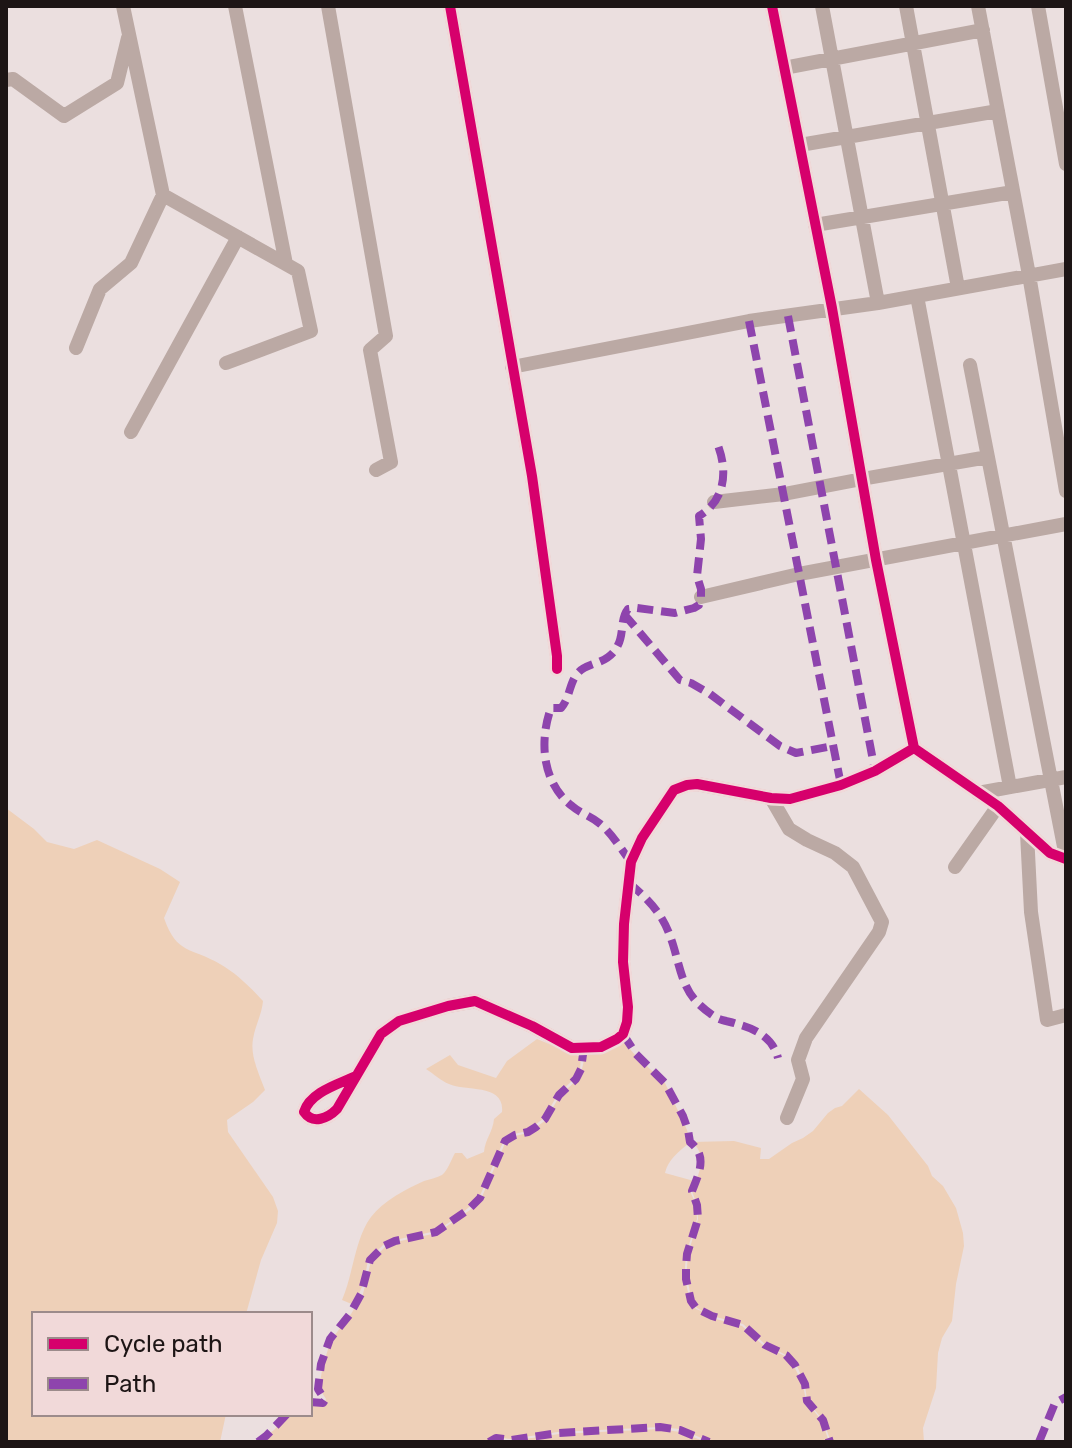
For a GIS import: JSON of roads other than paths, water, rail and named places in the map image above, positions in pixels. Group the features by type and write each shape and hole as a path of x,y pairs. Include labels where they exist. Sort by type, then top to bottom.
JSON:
{"street":[{"path":"76,348 100,289 131,263 163,195 123,6"},
{"path":"235,6 286,264"},
{"path":"328,6 386,336 370,350 391,462 376,470"},
{"path":"450,6 534,490 557,669"},
{"path":"772,6 914,748 998,806 1050,853 1066,858 970,365"},
{"path":"822,6 878,303"},
{"path":"906,6 958,288"},
{"path":"978,6 1066,491"},
{"path":"1038,6 1066,164"},
{"path":"784,68 983,30"},
{"path":"6,80 13,79 64,116 117,83 129,34"},
{"path":"800,145 998,111"},
{"path":"815,225 1013,192"},
{"path":"163,195 298,271 311,331 226,363"},
{"path":"131,432 238,237"},
{"path":"512,367 749,321 878,303 1066,269"},
{"path":"917,296 1010,787"},
{"path":"714,502 784,494 988,457"},
{"path":"701,597 799,574 1066,524"},
{"path":"356,1076 381,1034 399,1021 475,1001 572,1048 601,1047 617,1039 623,1034 627,1022 623,962 631,862 642,838 674,790 697,784 790,799 841,785 875,771 914,748"},
{"path":"978,793 1066,777"},
{"path":"771,798 789,829 835,853 853,867 882,922 879,932 806,1038 798,1060 803,1079 787,1118"},
{"path":"955,867 998,806"},
{"path":"1027,833 1031,912 1047,1020 1066,1015"}]}
